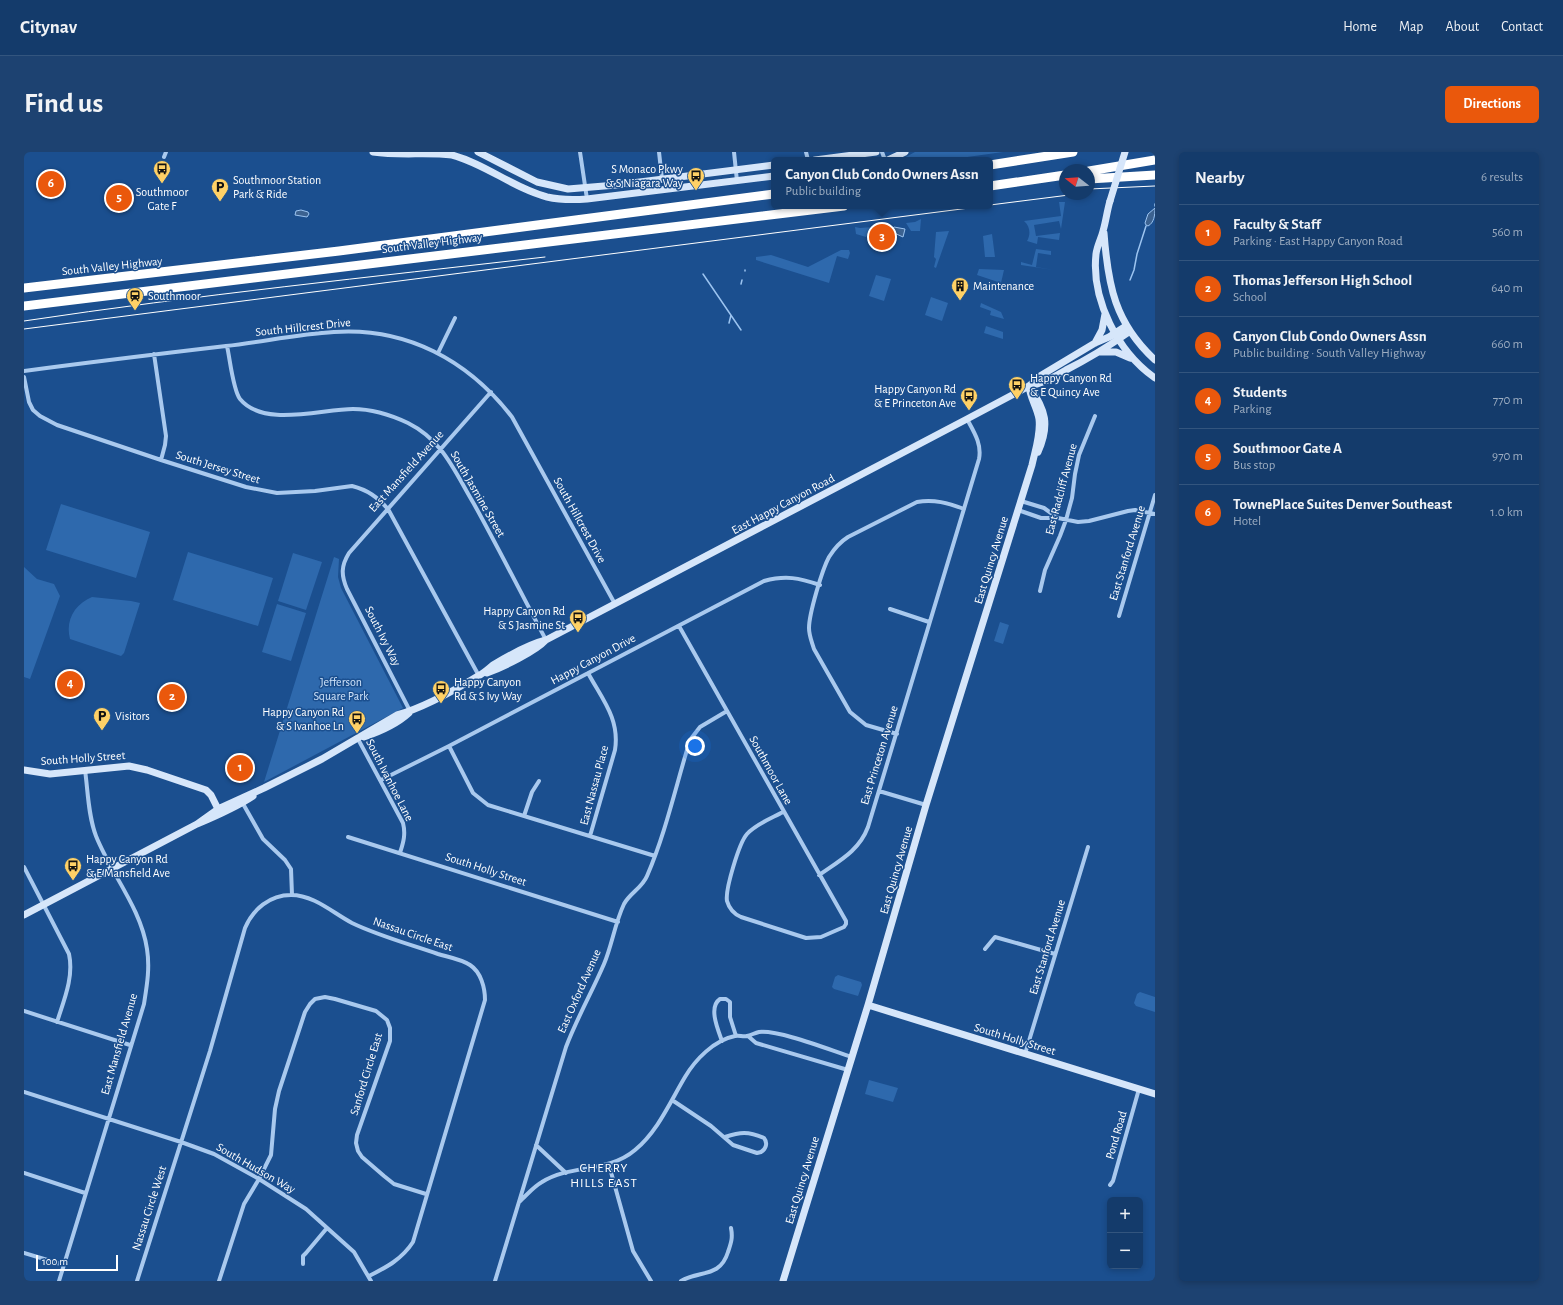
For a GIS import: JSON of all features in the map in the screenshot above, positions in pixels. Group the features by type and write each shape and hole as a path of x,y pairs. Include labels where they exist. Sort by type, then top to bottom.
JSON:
{"highway":[{"path":"993,165 1073,152"},
{"path":"1095,170 1155,160"},
{"path":"993,186 1059,175"},
{"path":"1095,179 1155,175"},
{"path":"993,187 1059,181"},
{"name":"South Valley Highway","path":"24,287 339,252 771,194"},
{"name":"South Valley Highway","path":"24,307 44,303 819,209"}],"street":[{"path":"164,157 166,152"},
{"path":"373,152 389,154 433,152 453,154 539,194 565,200 587,199 737,182 771,176"},
{"path":"478,152 540,183 561,188 585,188 662,180 771,165"},
{"path":"580,152 587,199"},
{"path":"659,152 662,180"},
{"path":"734,152 737,182"},
{"path":"838,157 876,152"},
{"path":"894,157 905,152"},
{"path":"1125,152 1096,253 1096,262 1098,289 1104,309 1117,336 1135,361"},
{"path":"1103,231 1108,276 1115,301 1127,329 1155,360"},
{"path":"1095,343 1102,330 1104,309"},
{"path":"438,353 455,318"},
{"name":"East Happy Canyon Road","path":"24,915 358,739 374,734 403,719 410,711 479,676 496,670 521,657 541,646 546,640 1029,386 1046,381 1098,352 1127,329"},
{"name":"South Hillcrest Drive","path":"24,371 350,331 390,336 419,344 456,362 491,392 512,417 615,604"},
{"name":"East Happy Canyon Road","path":"1029,386 1040,376 1095,343 1117,336"},
{"name":"South Jasmine Street","path":"228,346 235,390 239,398 246,405 255,409 270,414 282,415 354,409 383,413 410,424 420,430 440,449 453,468 486,525 546,640"},
{"path":"1098,352 1120,353 1128,356 1155,378"},
{"path":"154,354 166,436 161,460"},
{"name":"South Jersey Street","path":"24,377 29,402 33,410 40,416 57,425 161,460 246,487 277,493 315,491 352,486 362,488 372,493 388,509 479,676"},
{"name":"East Quincy Avenue","path":"783,1281 868,1005 926,805 1032,465 1039,423 1037,412 1030,397 1029,386"},
{"name":"East Mansfield Avenue","path":"342,567 349,553 491,392"},
{"name":"East Radcliff Avenue","path":"1040,591 1045,570 1066,520 1072,498 1076,464 1095,416"},
{"name":"East Princeton Avenue","path":"819,875 847,856 863,839 880,791 929,622 980,455 978,440 967,419"},
{"name":"East Stanford Avenue","path":"1118,616 1153,513 1155,495"},
{"path":"897,734 866,725 850,712 814,649 809,628 812,610 828,558 838,544 848,537 917,502 927,500 939,501 964,509"},
{"path":"1020,501 1044,508 1058,518"},
{"path":"1018,510 1041,518 1058,518 1078,522 1089,521 1128,511 1153,513"},
{"name":"South Ivy Way","path":"342,567 343,579 410,711"},
{"name":"Happy Canyon Drive","path":"381,780 764,581 780,577 794,577 820,585"},
{"path":"890,610 929,622"},
{"name":"Southmoor Lane","path":"679,626 846,924 844,927 821,937 806,938 741,917 732,911 728,904 727,891 743,840 750,831 783,812"},
{"name":"East Nassau Place","path":"588,673 613,718 617,738 615,750 590,836"},
{"name":"East Oxford Avenue","path":"495,1281 566,1047 581,1011 605,963 626,902 646,879 655,856 690,740 700,727 727,711"},
{"name":"South Ivanhoe Lane","path":"358,739 403,823 405,838 400,854"},
{"path":"449,746 473,793 488,805 655,856"},
{"name":"South Holly Street","path":"24,770 50,774 134,766 206,790 211,795 219,812"},
{"name":"East Mansfield Avenue","path":"59,1281 130,1045 144,1004 148,974 147,948 139,919 111,869 92,825 86,770"},
{"path":"524,816 532,792 539,781"},
{"path":"880,791 926,805"},
{"path":"241,801 263,839 285,860 291,868 292,895"},
{"name":"South Holly Street","path":"348,837 618,922"},
{"name":"East Stanford Avenue","path":"1025,1054 1088,847"},
{"path":"24,867 69,954 71,961 69,983 57,1022"},
{"name":"Nassau Circle East","path":"181,1142 226,998 242,935 247,922 254,912 267,902 282,896 292,895 307,898 361,927 470,965 482,982 485,990 485,1000 415,1235 409,1248 393,1264 369,1276"},
{"path":"985,949 995,937 1055,954"},
{"name":"Sanford Circle East","path":"219,1281 239,1216 270,1155 275,1109 278,1097 305,1012 315,999 325,997 335,998 376,1011 387,1020 390,1028 390,1041 357,1135 356,1143 358,1151 362,1157 394,1184 426,1194"},
{"path":"722,1041 715,1015 716,1004 720,999 726,999 730,1002 730,1017 736,1036"},
{"name":"South Holly Street","path":"868,1005 1155,1094"},
{"path":"24,1011 130,1045"},
{"path":"518,1202 542,1182 566,1173 609,1164 625,1157 644,1141 672,1100 685,1076 693,1065 704,1053 722,1041 736,1036 748,1036 758,1032 772,1033 852,1057"},
{"path":"748,1036 756,1043 848,1070"},
{"name":"Pond Road","path":"1110,1185 1113,1182 1139,1089"},
{"name":"South Hudson Way","path":"24,1092 214,1154 259,1179 306,1209 354,1252 371,1281"},
{"path":"672,1100 697,1116 725,1137 732,1145 757,1153 761,1152 766,1147 764,1138 748,1133 737,1133 725,1137"},
{"name":"Nassau Circle West","path":"136,1281 181,1142"},
{"path":"536,1145 566,1173"},
{"path":"609,1164 633,1251 651,1281"},
{"path":"24,1173 86,1193"},
{"path":"302,1264 303,1256 327,1228"},
{"path":"681,1281 694,1275 713,1272 720,1267 727,1257 733,1238 731,1228"},
{"path":"24,1253 64,1265"}],"green space":[{"path":"915,152 1003,152 967,157 906,157"},
{"path":"1059,202 1065,202 1061,229 1059,221 1034,225 1036,236 1060,233 1059,240 1038,237 1037,244 1027,241 1029,230 1028,225 1024,221 1061,216"},
{"path":"921,219 920,231 911,231 906,223 915,222"},
{"path":"855,227 874,227 866,237 856,234"},
{"path":"949,231 936,268 934,267 936,259 934,257 936,232"},
{"path":"992,234 995,257 985,257 983,236"},
{"path":"1036,249 1051,251 1051,255 1038,253 1036,267 1054,270 1021,265 1021,262 1032,265"},
{"path":"841,250 849,250 850,253 848,259 837,256 829,283 756,260 756,257 771,255 808,267"},
{"path":"979,269 1004,270 1001,283 977,275"},
{"path":"876,275 891,279 884,301 869,296"},
{"path":"931,297 948,303 942,321 925,315"},
{"path":"981,303 1001,312 1004,319 990,315 991,311 980,307"},
{"path":"986,326 1003,332 1003,339 984,333"},
{"path":"61,504 150,532 136,578 46,550"},
{"path":"188,552 273,578 258,626 173,600"},
{"path":"293,553 322,562 306,610 278,601"},
{"name":"Jefferson Square Park","path":"334,557 339,559 338,577 341,588 403,708 264,782"},
{"path":"24,567 37,579 54,584 60,596 30,679 24,677"},
{"path":"92,597 140,603 124,653 121,656 70,639 70,619 76,608"},
{"path":"277,604 306,613 291,661 262,652"},
{"path":"1000,622 1009,625 1003,644 994,641"},
{"path":"838,975 861,982 862,985 858,996 834,989 832,987 835,977"},
{"path":"1140,992 1155,997 1155,1012 1136,1006 1134,1003 1137,994"},
{"path":"869,1080 898,1088 893,1102 865,1094"}],"shaded area":[{"path":"1155,208 1153,221 1148,226 1145,223 1148,214"},
{"path":"301,210 308,212 309,214 307,217 295,215 296,211"},
{"path":"894,227 905,229 903,237 892,232"}],"waterway":[{"path":"1130,280 1146,226"},
{"path":"703,274 741,330"},
{"path":"741,284 742,280"},
{"path":"729,323 731,315"}],"tram line":[{"path":"1095,189 1155,186"},
{"path":"993,205 1059,196"},
{"path":"24,329 962,209"},
{"path":"24,321 349,279 545,257"}],"place":[{"name":"TownePlace Suites Denver Southeast","path":"51,184"},
{"name":"Southmoor Gate F","path":"162,184"},
{"name":"S Monaco Pkwy & S Niagara Way","path":"696,191"},
{"name":"Southmoor Gate A","path":"119,198"},
{"name":"Southmoor Station Park & Ride","path":"220,202"},
{"name":"Canyon Club Condo Owners Assn","path":"882,237"},
{"name":"Maintenance","path":"960,301"},
{"name":"Southmoor","path":"135,311"},
{"name":"Happy Canyon Rd & E Quincy Ave","path":"1017,400"},
{"name":"Happy Canyon Rd & E Princeton Ave","path":"969,411"},
{"name":"Happy Canyon Rd & S Jasmine St","path":"578,633"},
{"name":"Students","path":"70,684"},
{"name":"Thomas Jefferson High School","path":"172,697"},
{"name":"Happy Canyon Rd & S Ivy Way","path":"441,704"},
{"name":"Visitors","path":"102,731"},
{"name":"Happy Canyon Rd & S Ivanhoe Ln","path":"357,734"},
{"name":"Faculty & Staff","path":"240,768"},
{"name":"Happy Canyon Rd & E Mansfield Ave","path":"73,881"}],"district":[{"name":"CHERRY HILLS EAST","path":"604,1174"}]}
